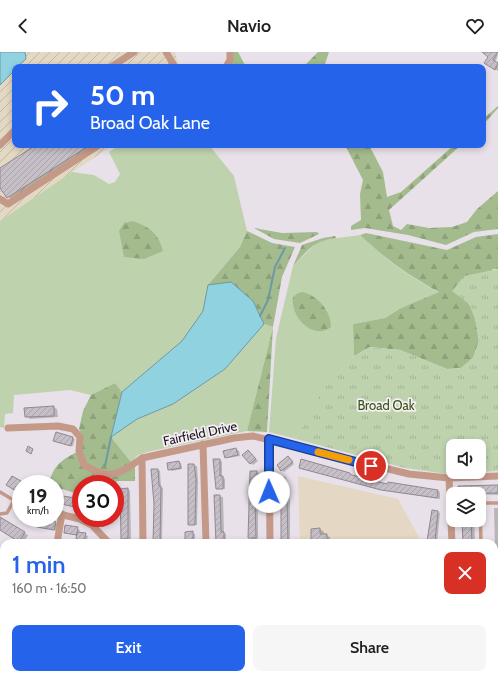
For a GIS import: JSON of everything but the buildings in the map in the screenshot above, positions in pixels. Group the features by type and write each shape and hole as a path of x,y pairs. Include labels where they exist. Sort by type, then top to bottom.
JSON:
{"street":[{"path":"116,64 134,52"},
{"path":"166,52 173,64"},
{"path":"228,64 230,60 230,52"},
{"path":"0,145 12,133"},
{"path":"0,199 8,204 94,148"},
{"path":"8,428 58,426 73,429 80,437 79,451 84,466 99,474 121,473 142,458"},
{"name":"Fairfield Drive","path":"142,458 246,436 269,439 386,469 446,478"},
{"path":"269,439 270,539"},
{"path":"203,444 206,539"},
{"path":"142,458 143,539"},
{"name":"Fairfield Drive","path":"486,476 498,476"},
{"path":"64,515 80,519 92,525 105,539"},
{"path":"57,539 58,527"},
{"path":"452,527 452,539"}],"lane":[{"path":"0,492 12,500"},
{"path":"486,503 498,503"},
{"path":"0,514 7,513 12,504"},
{"path":"480,527 481,539"}],"shaded area":[{"path":"25,52 175,52 178,64 20,64 26,59"},
{"path":"12,73 12,148 109,148 0,221 0,85"},
{"path":"298,476 398,499 420,539 300,539"}],"green space":[{"path":"233,52 238,52 244,64 231,64"},
{"path":"318,52 329,52 325,64 306,64"},
{"path":"498,106 498,108 486,122 486,116"},
{"path":"115,148 211,148 234,176 247,231 240,247 208,285 204,311 182,341 122,392 115,383 91,395 70,390 14,395 13,413 5,414 4,428 0,427 0,221 72,172 94,175 109,184 115,182 120,174 109,152"},
{"path":"347,148 371,148 383,172 387,197 401,192 451,148 458,148 389,210 393,226 401,230 407,224 429,228 452,227 467,222 477,209 498,191 498,229 474,232 446,245 408,235 365,228 351,230 351,226 361,220 360,194 363,180"},
{"path":"133,221 145,226 156,235 163,251 144,259 124,257 119,231 124,223"},
{"path":"254,228 282,233 317,232 319,234 300,243 274,239"},
{"path":"247,231 272,243 295,247 282,277 273,327 264,324 253,301 231,282 208,285 240,247"},
{"path":"366,233 447,250 476,237 498,234 498,269 493,269 469,304 475,318 479,341 473,358 461,368 447,369 400,350 370,347 354,356 353,324 385,318 401,308 439,292 417,280 378,251 360,235"},
{"path":"360,235 378,252 397,266 417,280 439,292 401,308 385,318 353,324 354,356 324,388 296,439 269,432 276,338 293,266 312,247 322,240"},
{"path":"335,236 336,238 328,239 316,244 293,266 302,245 323,238"},
{"name":"Broad Oak","path":"498,269 498,471 486,472 486,439 446,439 446,474 405,468 296,439 324,387 354,356 370,347 400,350 447,369 461,368 473,358 479,341 475,318 469,304 452,291 464,276"},
{"path":"303,292 314,297 323,305 329,315 331,327 324,331 317,331 304,325 299,319 293,305 293,297 298,293"},
{"path":"264,324 273,327 247,431 147,452 138,455 131,462 111,437 137,419 173,404 225,369"},
{"path":"273,327 267,432 247,431"},
{"path":"115,383 122,392 111,437 131,462 120,471 100,472 86,464 81,452 83,438 79,429 83,411 91,395"},
{"path":"77,452 82,467 96,474 102,475 72,475 72,492 64,490 64,475 52,475 58,464"},
{"path":"135,466 135,481 124,481 124,475 118,475"}],"water":[{"path":"0,52 25,52 26,59 20,64 12,64 12,73 0,85"},
{"path":"231,282 253,301 264,324 225,369 173,404 137,419 111,437 122,392 182,341 203,311 208,285"}],"waterway":[{"path":"260,316 268,300 275,267 285,248"},
{"path":"105,466 111,437"}],"slow traffic":[{"path":"318,452 349,460"}],"route":[{"path":"269,492 269,439 371,466"}]}
